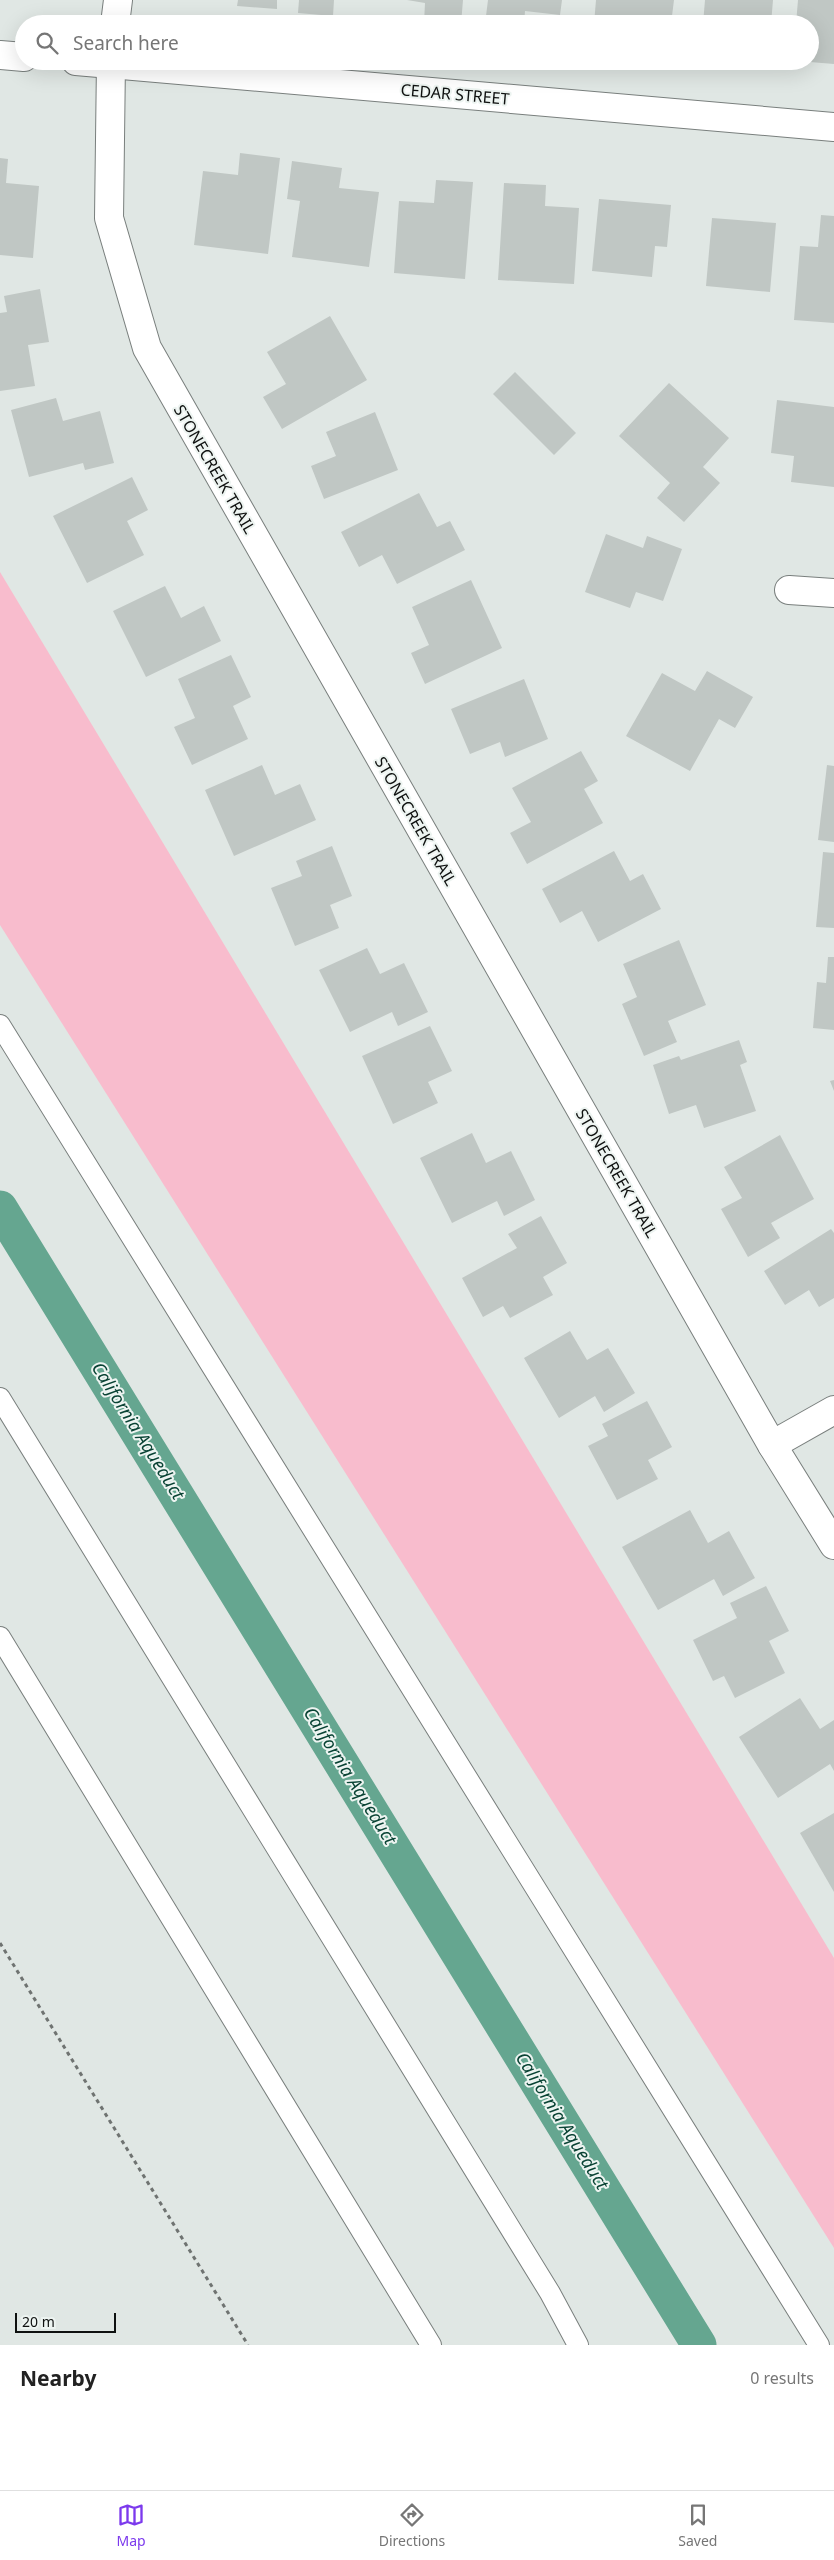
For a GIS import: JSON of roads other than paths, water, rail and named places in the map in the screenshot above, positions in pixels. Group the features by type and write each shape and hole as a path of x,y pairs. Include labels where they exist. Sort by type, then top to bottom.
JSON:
{"street":[{"path":"116,15 118,0"},
{"path":"0,55 15,56"},
{"name":"STONECREEK TRAIL","path":"111,70 109,218 147,348 772,1445 834,1545"},
{"name":"CEDAR STREET","path":"190,70 834,127"},
{"path":"789,590 834,593"},
{"path":"772,1445 834,1410"}],"lane":[{"path":"0,1025 819,2345"},
{"path":"0,1398 550,2293 578,2345"},
{"path":"0,1637 431,2345"}],"waterway":[{"name":"California Aqueduct","path":"0,1208 699,2345"}]}
